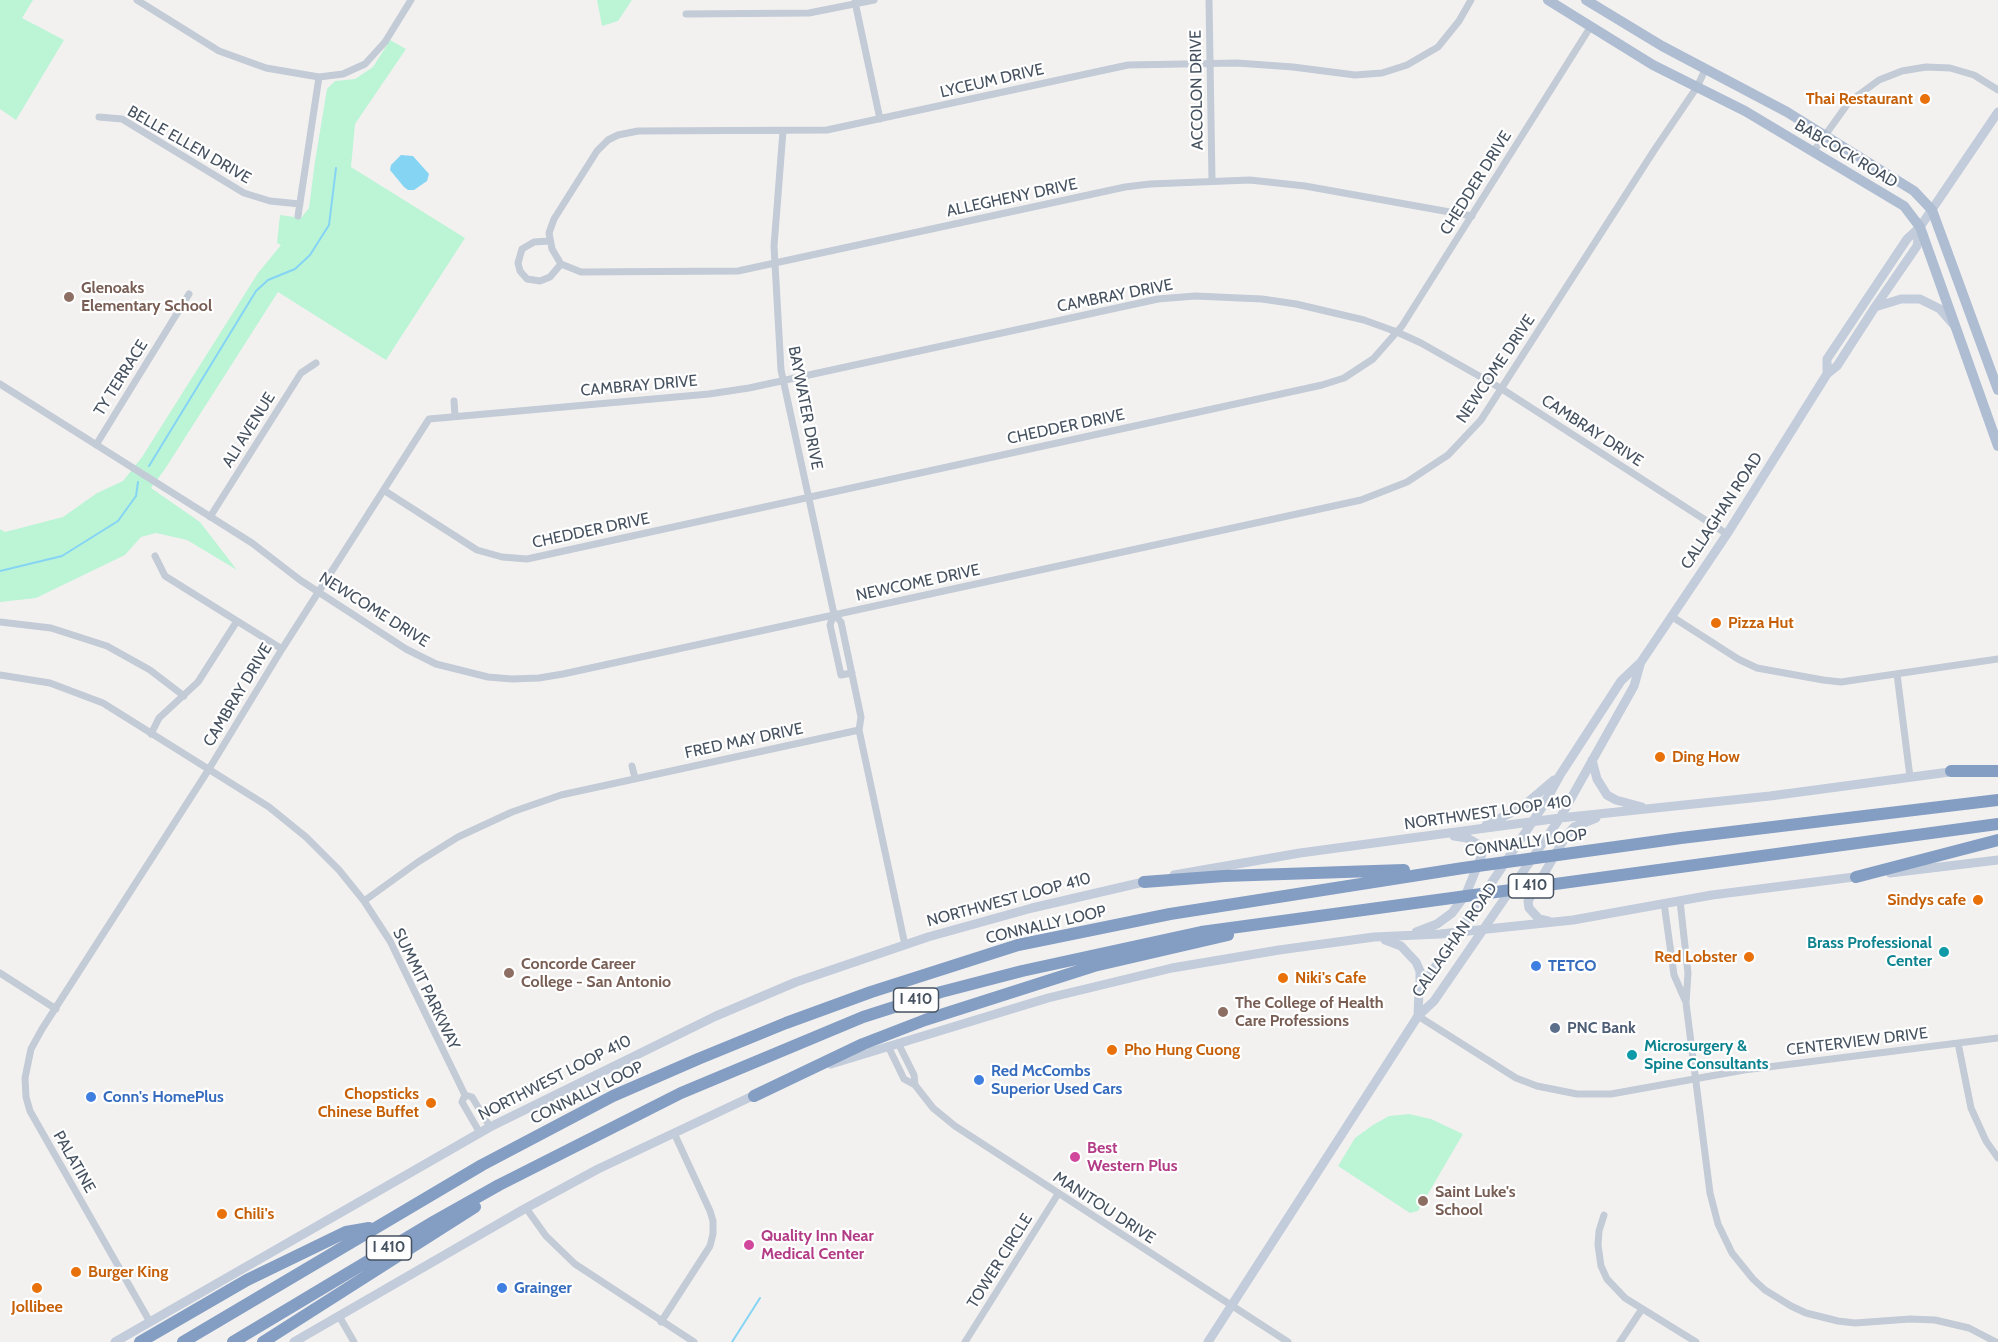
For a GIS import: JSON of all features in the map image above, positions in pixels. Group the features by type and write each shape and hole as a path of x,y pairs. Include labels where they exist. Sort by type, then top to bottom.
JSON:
{"highway":[{"path":"1951,771 1998,771"},
{"name":"CONNALLY LOOP","path":"183,1342 482,1165 613,1096 698,1059 871,992 1018,945 1170,914 1463,868 1681,838 1998,800"},
{"name":"I 410","path":"232,1342 435,1221 549,1159 681,1093 863,1017 953,989 1201,932 1998,824"},
{"path":"1856,877 1998,840"},
{"path":"1144,882 1224,876 1463,868"},
{"path":"754,1095 863,1044 925,1020 1094,966 1308,917"},
{"path":"264,1342 549,1159"},
{"path":"140,1342 267,1270 346,1232 379,1226"}],"main road":[{"name":"BABCOCK ROAD","path":"1548,0 1653,65 1745,111 1904,206 1920,227 1998,446"},
{"name":"BABCOCK ROAD","path":"1586,0 1705,70 1787,112 1914,191 1932,210 1998,390"},
{"name":"CALLAGHAN ROAD","path":"1827,374 1827,359 1907,239 1920,227 1998,112"},
{"name":"CALLAGHAN ROAD","path":"1418,1016 1419,991 1532,822 1560,774 1621,681 1641,662 1726,534 1827,374 1837,366 1917,246 1920,227"},
{"path":"1875,307 1901,299 1920,299 1940,309 1955,326"},
{"name":"CALLAGHAN ROAD","path":"1208,1342 1418,1016 1434,1001 1560,818 1634,686 1641,662"},
{"path":"1592,760 1597,779 1607,795 1616,800 1650,809"},
{"name":"NORTHWEST LOOP 410","path":"115,1342 490,1127 716,1016 796,982 905,945 1032,908 1241,862 1560,818 1770,796 1998,765"},
{"path":"1473,830 1521,808 1560,774"},
{"path":"1573,920 1545,921 1539,919 1529,908 1528,901 1566,836 1574,827 1606,813"},
{"path":"1409,936 1437,924 1452,913 1466,894 1481,857 1483,850 1481,846 1445,834"},
{"path":"294,1342 603,1166 754,1095 832,1064 1048,998 1135,976 1279,950 1374,937 1481,930 1573,920 1680,900 1998,860"},
{"path":"1374,937 1392,941 1410,954 1420,970 1419,991"}],"street":[{"path":"137,0 205,44 227,54 266,68 319,77 343,74 365,64 385,42 411,0"},
{"path":"686,14 809,13 874,0"},
{"name":"ACCOLON DRIVE","path":"1209,0 1212,180"},
{"name":"LYCEUM DRIVE","path":"549,241 549,227 597,151 608,140 618,135 638,132 827,130 1109,68 1149,64 1266,64 1355,75 1382,73 1413,63 1438,46 1459,21 1471,0"},
{"path":"855,2 880,119"},
{"name":"CHEDDER DRIVE","path":"384,491 477,550 502,557 521,559 1333,382 1364,366 1382,351 1397,332 1591,26"},
{"path":"1813,152 1858,94 1879,80 1902,71 1926,67 1950,68 1974,75 1998,90"},
{"name":"NEWCOME DRIVE","path":"0,384 252,543 300,580 406,649 436,664 464,672 512,679 563,674 1361,500 1407,482 1448,455 1481,420 1697,87 1705,70"},
{"path":"298,216 319,77"},
{"name":"BELLE ELLEN DRIVE","path":"99,117 122,119 244,193 270,201 300,204"},
{"name":"BAYWATER DRIVE","path":"783,131 774,239 783,381 834,614 841,622 850,663 861,717 859,730 905,945"},
{"name":"ALLEGHENY DRIVE","path":"558,261 581,272 738,271 1125,187 1212,180 1250,180 1305,186 1472,216"},
{"path":"549,241 558,261 550,277 540,281 527,279 520,272 518,263 522,249 534,242 549,241"},
{"name":"TY TERRACE","path":"96,445 189,294"},
{"name":"CAMBRAY DRIVE","path":"56,1009 429,418 709,394 783,381 1177,296 1262,299 1296,303 1364,320 1397,332 1458,363 1502,389 1726,534"},
{"name":"ALI AVENUE","path":"210,517 301,373 316,363"},
{"path":"454,401 455,416"},
{"path":"155,556 165,576 282,649"},
{"name":"BAYWATER DRIVE","path":"834,614 830,625 841,675 852,673"},
{"path":"1671,616 1738,659 1757,668 1841,682 1998,659"},
{"path":"151,734 159,718 198,682 237,621"},
{"path":"0,622 51,628 107,646 150,670 184,696"},
{"path":"839,665 850,663"},
{"path":"1897,674 1910,777"},
{"name":"SUMMIT PARKWAY","path":"0,675 50,683 103,703 268,807 306,837 339,870 364,901 399,958 446,1060 465,1095 472,1097 490,1127"},
{"name":"FRED MAY DRIVE","path":"364,901 418,862 458,837 512,812 561,795 859,730"},
{"path":"632,766 635,778"},
{"path":"1680,900 1688,973 1686,1002 1710,1193 1718,1224 1732,1253 1765,1290 1791,1306 1822,1318 1854,1323 1910,1319 1935,1320 1969,1328 1996,1342"},
{"path":"1664,903 1674,975 1686,1002"},
{"path":"0,973 56,1009"},
{"name":"PALATINE","path":"56,1009 31,1049 28,1060 25,1089 30,1111 150,1322"},
{"name":"CENTERVIEW DRIVE","path":"1418,1016 1516,1078 1560,1092 1594,1095 1611,1094 1695,1078 1998,1038"},
{"name":"MANITOU DRIVE","path":"898,1043 914,1075 915,1085"},
{"path":"1958,1043 1971,1108 1986,1141 1998,1158"},
{"name":"MANITOU DRIVE","path":"888,1046 904,1079 915,1085 944,1118 1288,1342"},
{"name":"SUMMIT PARKWAY","path":"465,1095 462,1102 480,1133"},
{"path":"661,1322 710,1246 714,1234 710,1211 674,1133"},
{"name":"TOWER CIRCLE","path":"965,1342 1058,1194"},
{"path":"526,1208 546,1236 575,1264 694,1342"},
{"path":"1604,1215 1598,1245 1601,1266 1607,1279 1616,1290 1641,1309 1696,1342"},
{"path":"1620,1342 1641,1309"},
{"path":"339,1316 354,1342"}],"green space":[{"path":"0,0 33,0 22,18 64,40 16,120 0,109"},
{"path":"597,0 632,0 618,21 602,26"},
{"path":"390,40 406,49 355,124 351,167 465,238 386,360 278,292 151,488 200,522 237,570 187,540 156,533 141,537 125,555 36,598 0,602 0,529 5,532 63,517 97,493 123,481 142,457 258,273 281,245 277,243 280,215 301,218 309,208 327,89 335,81 355,79 373,67"},
{"path":"1409,1114 1431,1119 1463,1134 1418,1211 1410,1213 1338,1166 1355,1138 1389,1116"}],"water":[{"path":"401,155 413,156 429,174 427,181 414,190 404,187 390,170 391,165"}],"waterway":[{"path":"149,466 256,291 268,280 295,269 310,255 329,225 336,168"},
{"path":"0,571 62,556 118,521 136,496 138,482"},
{"path":"732,1342 760,1298"}],"place":[{"name":"Thai Restaurant","path":"1925,99"},
{"name":"Glenoaks Elementary School","path":"69,297"},
{"name":"Pizza Hut","path":"1716,623"},
{"name":"Ding How","path":"1660,757"},
{"name":"Sindys cafe","path":"1978,900"},
{"name":"Brass Professional Center","path":"1944,952"},
{"name":"Red Lobster","path":"1749,957"},
{"name":"TETCO","path":"1536,966"},
{"name":"Concorde Career College - San Antonio","path":"509,973"},
{"name":"Niki's Cafe","path":"1283,978"},
{"name":"The College of Health Care Professions","path":"1223,1012"},
{"name":"PNC Bank","path":"1555,1028"},
{"name":"Pho Hung Cuong","path":"1112,1050"},
{"name":"Microsurgery & Spine Consultants","path":"1632,1055"},
{"name":"Red McCombs Superior Used Cars","path":"979,1080"},
{"name":"Conn's HomePlus","path":"91,1097"},
{"name":"Chopsticks Chinese Buffet","path":"431,1103"},
{"name":"Best Western Plus","path":"1075,1157"},
{"name":"Saint Luke's School","path":"1423,1201"},
{"name":"Chili's","path":"222,1214"},
{"name":"Quality Inn Near Medical Center","path":"749,1245"},
{"name":"Burger King","path":"76,1272"},
{"name":"Jollibee","path":"37,1288"},
{"name":"Grainger","path":"502,1288"}]}
